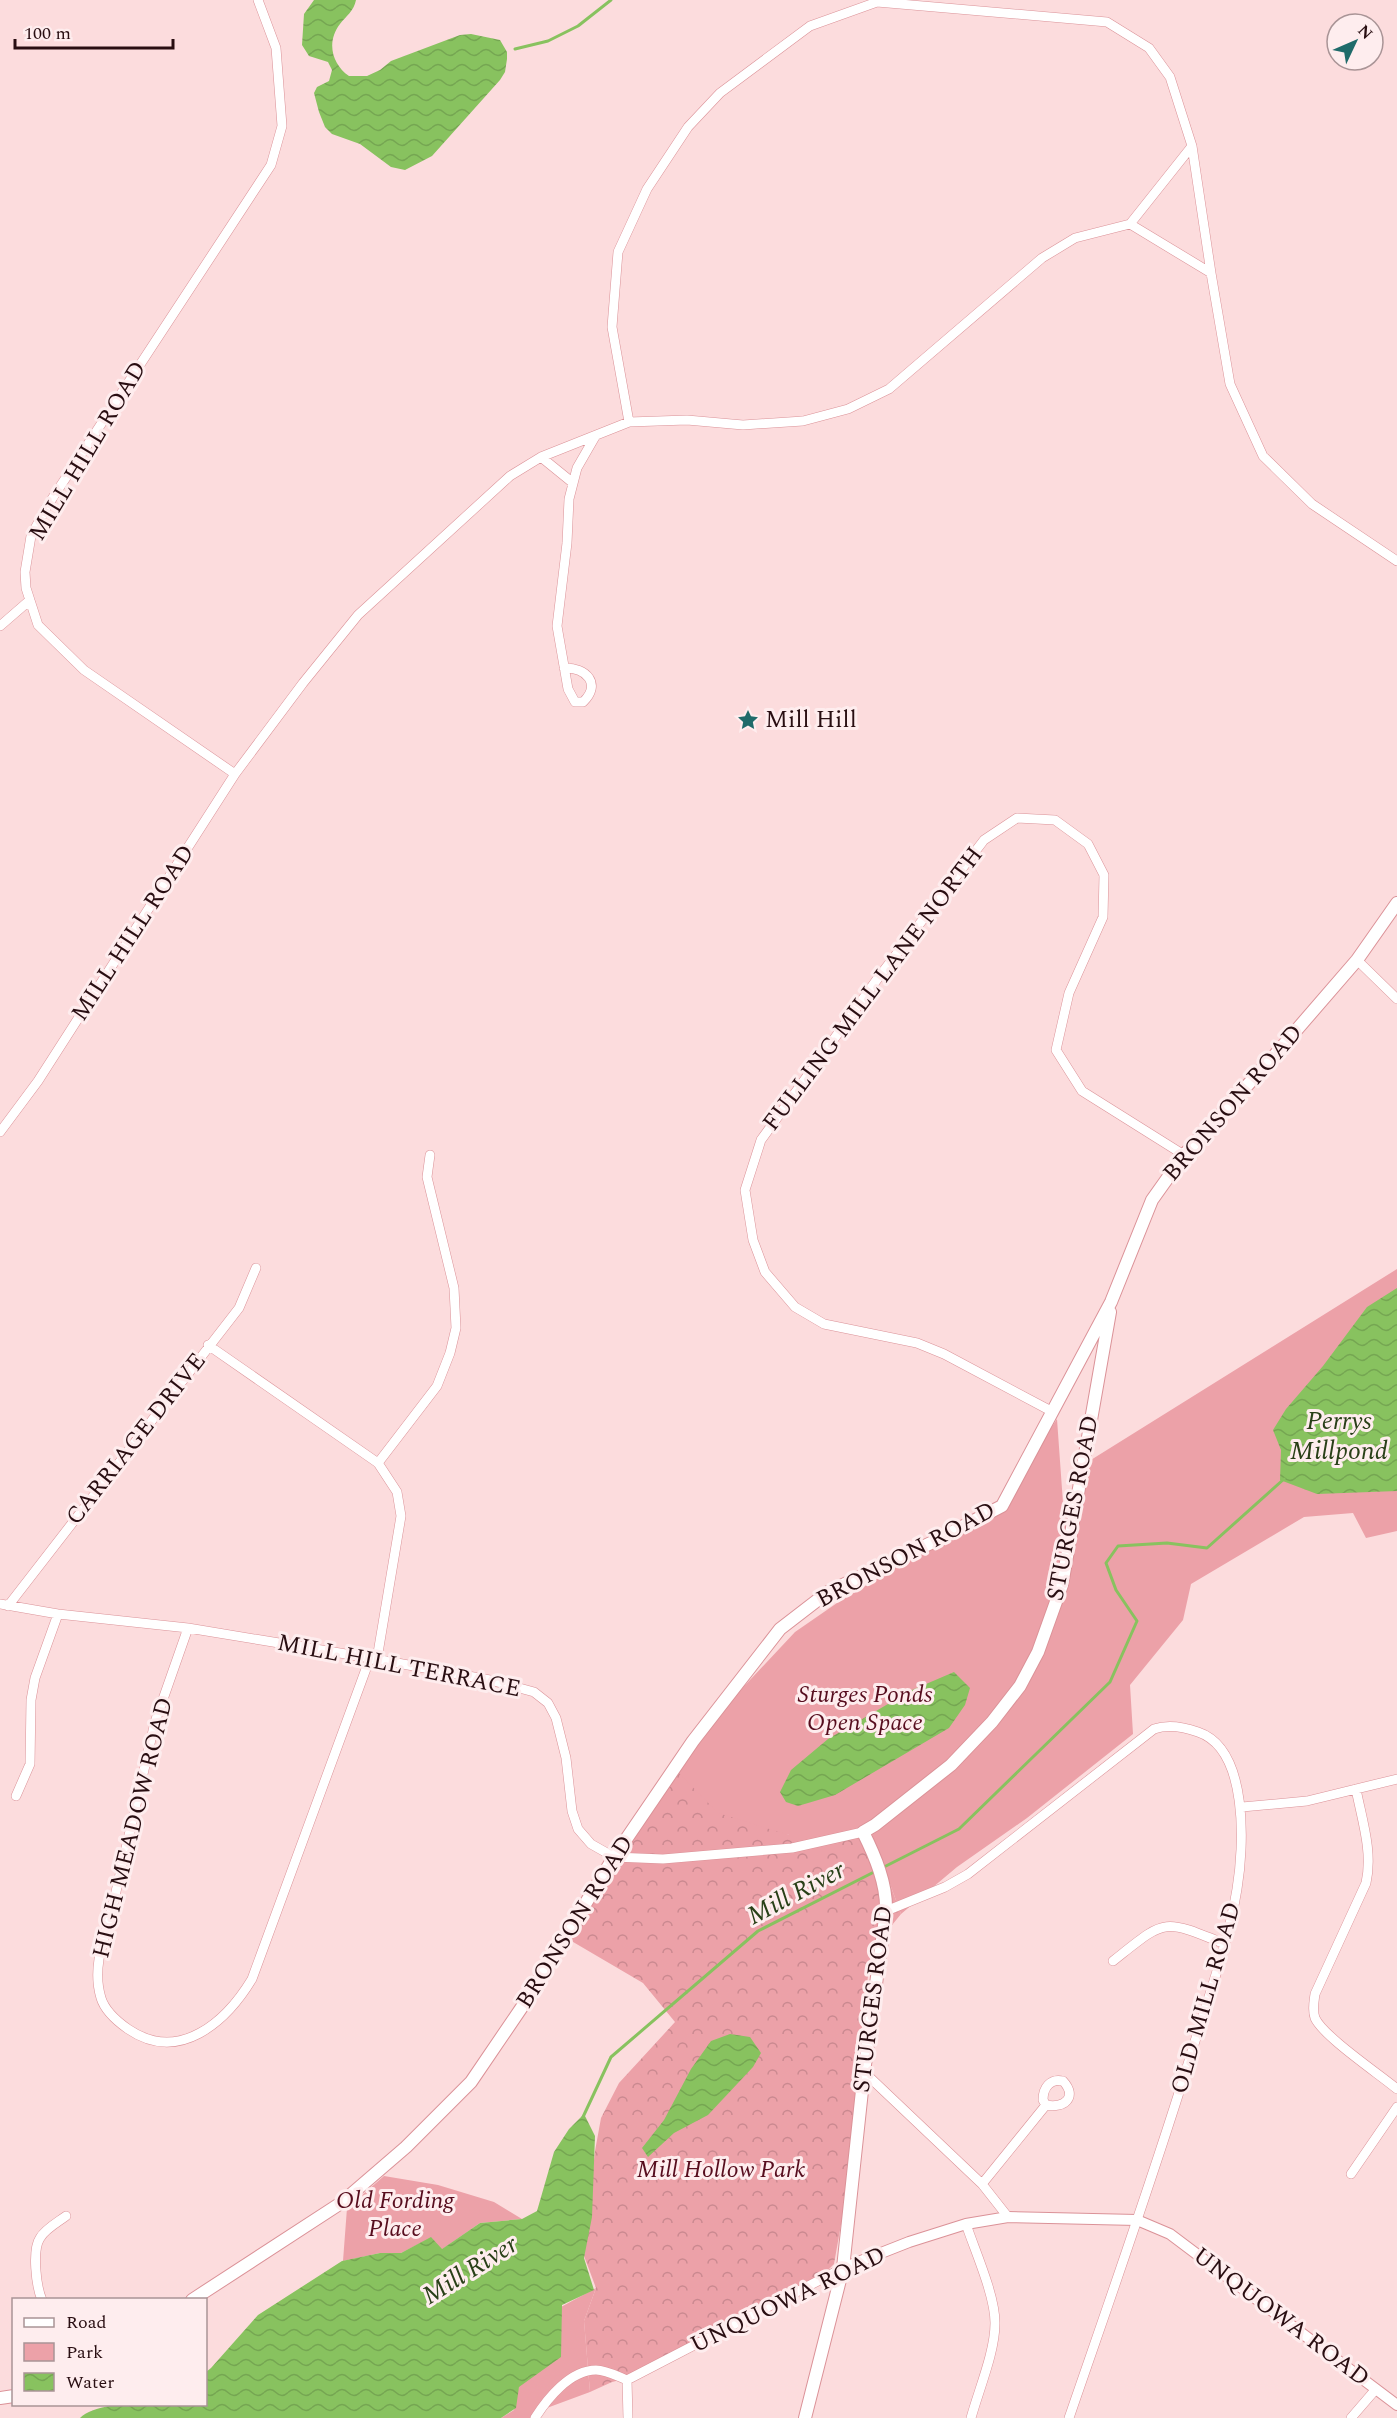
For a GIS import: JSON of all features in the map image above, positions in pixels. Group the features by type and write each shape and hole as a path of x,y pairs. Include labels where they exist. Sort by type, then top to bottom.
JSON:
{"main road":[{"name":"BRONSON ROAD","path":"195,2298 341,2203 406,2147 471,2082 510,2026 614,1857 693,1741 780,1629 828,1592 1002,1506 1111,1302 1152,1200 1184,1155 1357,960 1397,903"},
{"name":"STURGES ROAD","path":"805,2418 843,2268 864,2072 886,1906 880,1872 863,1832 875,1826 951,1765 992,1722 1020,1686 1038,1652 1062,1585 1111,1302"}],"street":[{"name":"MILL HILL ROAD","path":"0,1132 38,1082 235,774 84,670 38,625 26,588 25,572 31,536 41,518 271,165 282,126 276,48 258,0"},
{"path":"629,422 612,327 618,252 646,189 688,127 720,93 810,26 878,1 1107,22 1149,48 1170,77 1192,146 1230,384 1263,456 1312,504 1397,561"},
{"path":"235,774 303,683 358,615 519,469 542,457 629,422 687,420 743,425 803,421 848,408 889,389 1042,258 1076,238 1130,224 1192,146"},
{"path":"1130,224 1211,273"},
{"path":"564,668 557,626 567,543 569,499 577,468 596,435"},
{"path":"542,457 573,483"},
{"path":"0,626 30,600"},
{"name":"FULLING MILL LANE NORTH","path":"1053,1412 944,1354 917,1343 824,1324 795,1307 765,1272 753,1240 745,1190 761,1140 878,978 984,840 1017,818 1055,820 1088,844 1104,875 1103,917 1069,993 1056,1050 1082,1091 1184,1155"},
{"path":"1357,960 1397,999"},
{"path":"208,1345 378,1463 436,1386 450,1353 456,1328 454,1288 427,1177 430,1155"},
{"name":"CARRIAGE DRIVE","path":"4,1605 239,1308 256,1268"},
{"name":"HIGH MEADOW ROAD","path":"188,1628 155,1722 109,1922 99,1953 99,1980 102,1999 106,2007 119,2022 131,2031 154,2041 173,2042 205,2031 232,2007 252,1979 373,1658 401,1515 397,1492 378,1463"},
{"name":"MILL HILL TERRACE","path":"4,1605 58,1614 188,1628 373,1658 490,1680 531,1691 551,1706 567,1765 572,1811 576,1825 591,1844 614,1857 663,1859 792,1848 863,1832"},
{"path":"16,1796 30,1764 31,1700 35,1678 58,1614"},
{"name":"OLD MILL ROAD","path":"886,1906 945,1887 968,1874 1150,1731 1158,1728 1171,1726 1196,1731 1216,1743 1223,1752 1235,1780 1242,1807 1237,1888 1225,1944 1169,2125 1068,2418"},
{"path":"1242,1807 1307,1801 1397,1779"},
{"path":"1356,1789 1369,1852 1366,1883 1315,1994 1314,2014 1317,2021 1334,2038 1397,2089"},
{"path":"1113,1961 1148,1934 1165,1925 1186,1928 1225,1944"},
{"path":"864,2072 982,2184 1008,2217"},
{"path":"982,2184 1046,2105"},
{"path":"1351,2174 1397,2107"},
{"path":"42,2298 37,2279 38,2240 43,2233 66,2216"},
{"name":"UNQUOWA ROAD","path":"627,2380 843,2268 909,2242 966,2224 1008,2217 1137,2220 1170,2234 1397,2405"},
{"path":"966,2224 993,2304 995,2323 971,2418"},
{"path":"535,2418 557,2390 576,2377 592,2370 601,2370 627,2380 628,2418"},
{"path":"1351,2418 1376,2389"}],"green space":[{"name":"Sturges Ponds Open Space","path":"1397,1269 1397,1531 1366,1538 1353,1513 1304,1517 1191,1584 1183,1620 1130,1685 1133,1734 1027,1818 957,1867 901,1914 872,1835 789,1835 718,1813 677,1771 735,1696 795,1632 837,1603 1001,1504 1057,1419 1064,1517 1078,1468"},
{"name":"Mill Hollow Park","path":"677,1771 789,1835 872,1835 901,1914 871,1951 858,2060 849,2179 834,2264 826,2272 640,2375 612,2382 590,2392 584,2321 596,2288 584,2256 595,2151 601,2118 619,2083 675,2022 643,1983 568,1939"},
{"name":"Old Fording Place","path":"384,2176 438,2185 494,2202 522,2219 480,2223 441,2250 431,2238 401,2253 380,2253 343,2261 347,2208"},
{"path":"596,2288 584,2321 590,2392 536,2412 532,2418 501,2418 514,2410 519,2385 561,2307"}],"water":[{"path":"314,0 356,0 352,10 336,31 332,45 338,65 349,76 367,76 380,70 391,61 460,35 471,34 500,40 507,52 505,72 432,156 405,170 391,167 360,144 332,134 325,127 314,93 317,87 329,81 332,70 328,62 309,56 302,45 304,14"},
{"name":"Perrys Millpond","path":"1397,1288 1397,1491 1317,1494 1280,1480 1281,1450 1273,1430 1286,1409 1323,1366 1367,1307"},
{"path":"954,1672 970,1688 965,1705 949,1728 835,1795 798,1806 786,1802 780,1792 791,1770 828,1739 912,1690"},
{"path":"730,2034 750,2037 761,2053 753,2067 708,2115 674,2133 648,2157 642,2148 664,2120 691,2069 711,2041"},
{"path":"584,2114 595,2136 592,2217 584,2258 594,2290 562,2305 561,2357 519,2387 516,2408 501,2418 80,2418 90,2411 110,2406 207,2406 207,2371 258,2315 342,2261 380,2253 401,2253 431,2237 442,2249 480,2223 522,2219 537,2211 554,2152 569,2129"}],"waterway":[{"path":"515,49 548,41 578,26 611,0"},
{"name":"Mill River","path":"882,1868 959,1829 1110,1682 1137,1621 1116,1590 1106,1563 1118,1546 1167,1543 1207,1548 1284,1479"},
{"name":"Mill River","path":"583,2117 611,2057 758,1931 876,1871"}],"place":[{"name":"Mill Hill","path":"748,720"}]}
